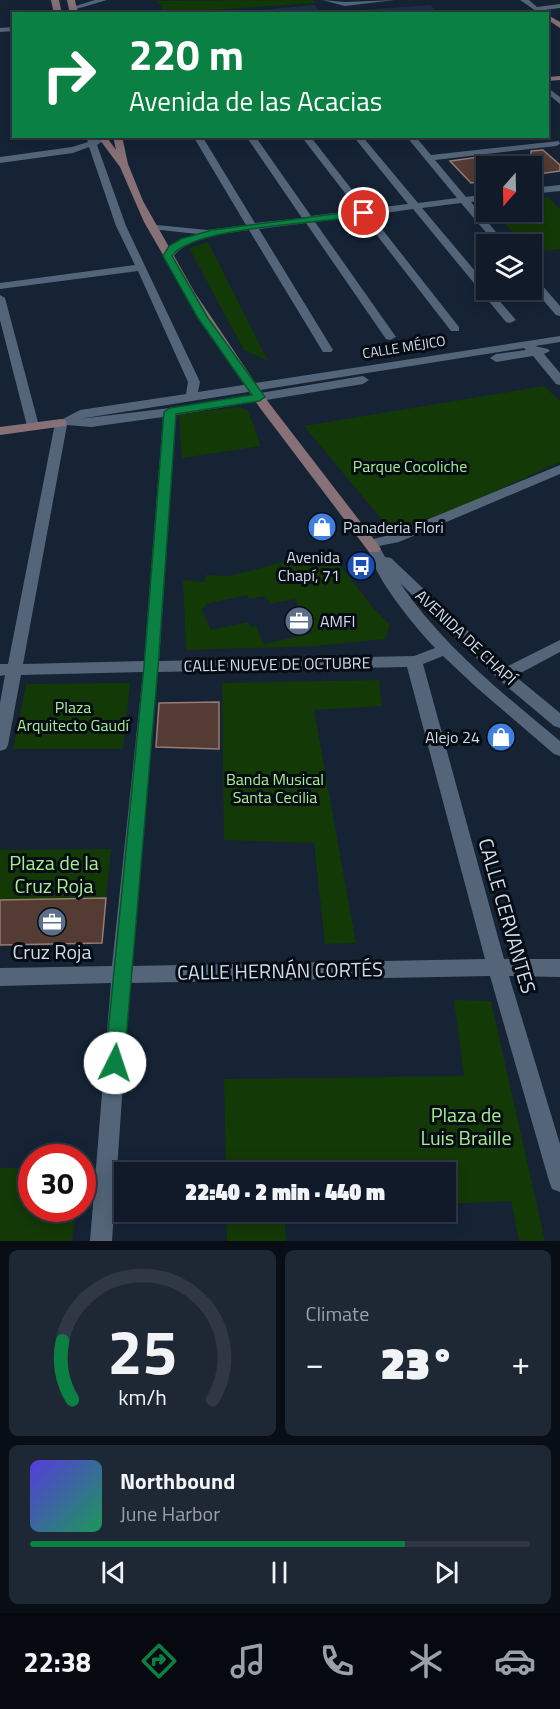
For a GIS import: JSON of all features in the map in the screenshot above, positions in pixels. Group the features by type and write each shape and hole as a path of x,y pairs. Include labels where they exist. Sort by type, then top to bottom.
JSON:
{"street":[{"path":"73,7 103,0"},
{"path":"326,0 345,4 391,0"},
{"path":"524,0 539,11 560,6"},
{"path":"104,138 124,165"},
{"path":"117,138 124,165"},
{"path":"198,138 327,350"},
{"path":"251,138 390,337"},
{"path":"307,138 455,329"},
{"path":"359,138 510,320"},
{"path":"411,138 493,234"},
{"path":"0,160 73,150 91,141 120,226 142,268 194,382 191,396"},
{"path":"429,158 558,145"},
{"name":"AVENIDA DE CHAPÍ","path":"124,165 151,226 203,318 372,547 504,675 560,722"},
{"path":"542,190 560,188"},
{"path":"168,256 173,248 184,241 212,232 476,198"},
{"path":"151,226 212,232"},
{"path":"0,286 132,267 142,268"},
{"path":"542,292 560,313"},
{"path":"0,298 33,426"},
{"name":"CALLE MÉJICO","path":"256,392 560,339"},
{"path":"522,344 536,352 560,381"},
{"name":"CALLE MÉJICO","path":"256,392 560,348"},
{"path":"61,423 80,414 191,396 256,392"},
{"path":"0,431 61,423 92,423 170,412 256,392"},
{"path":"101,1241 121,975 151,667 170,412"},
{"path":"0,745 7,670 61,423"},
{"path":"372,547 560,469"},
{"name":"AVENIDA DE CHAPÍ","path":"372,547 383,569 444,650 560,750"},
{"path":"504,675 560,645"},
{"name":"CALLE NUEVE DE OCTUBRE","path":"7,670 415,661 444,650"},
{"name":"CALLE CERVANTES","path":"415,661 415,669 497,968 560,1181"},
{"name":"CALLE HERNÁN CORTÉS","path":"0,977 560,968"}],"shaded area":[{"path":"314,5 320,12 241,12"},
{"path":"430,5 438,12 335,12"}],"green space":[{"path":"313,0 315,3 164,12 157,1"},
{"path":"548,197 560,209 560,249 542,251 542,234 514,234 503,222 542,222 542,198"},
{"path":"208,242 268,361 244,350 189,248"},
{"name":"Parque Cocoliche","path":"544,386 560,401 560,462 467,504 393,533 304,426"},
{"path":"240,407 248,411 261,446 182,458 179,414"},
{"path":"330,553 375,610 390,625 385,639 315,646 186,650 183,580 205,582 206,575 230,576 313,554 315,557","holes":["247,595 249,599 266,596 270,604 295,599 312,633 264,644 256,626 250,627 248,622 211,630 202,610 206,604"]},
{"name":"Banda Musical Santa Cecilia","path":"379,680 382,706 314,710 356,943 325,944 314,843 224,840 222,683"},
{"name":"Plaza Arquitecto Gaudí","path":"130,683 123,749 13,749 26,684"},
{"name":"Plaza de la Cruz Roja","path":"111,849 106,898 0,900 0,850"},
{"name":"Plaza de Luis Braille","path":"454,1000 491,1001 545,1241 519,1241 511,1201 456,1204 456,1162 226,1162 224,1079 464,1076"},
{"path":"0,1168 18,1168 18,1222 74,1222 72,1241 0,1241"},
{"path":"226,1222 285,1222 286,1241 227,1241"}],"building":[{"path":"543,150 560,165 560,171 542,173 542,156 531,156 531,151"},
{"path":"476,157 476,182 471,183 450,161"},
{"path":"219,702 219,749 156,747 159,703"},
{"name":"Cruz Roja","path":"106,898 102,943 0,945 0,900"}],"place":[{"name":"Panaderia Flori","path":"322,527"},
{"name":"Avenida Chapí, 71","path":"361,566"},
{"name":"AMFI","path":"299,621"},
{"name":"Alejo 24","path":"501,737"},
{"name":"Cruz Roja","path":"52,922"}],"route":[{"path":"115,1063 121,975 151,667 170,412 259,397 203,318 168,256 173,248 184,241 212,232 364,213"}]}
